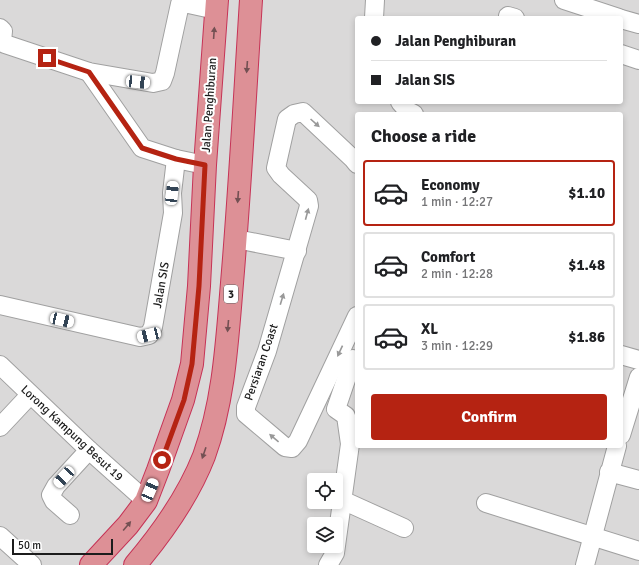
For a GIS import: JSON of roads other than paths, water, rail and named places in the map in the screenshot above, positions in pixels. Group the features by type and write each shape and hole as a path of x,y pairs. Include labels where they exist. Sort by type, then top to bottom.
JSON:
{"highway":[{"name":"3","path":"134,565 174,516 191,485 204,456 216,414 224,375 236,239 251,0"},
{"name":"Jalan Penghiburan","path":"91,565 128,525 146,500 161,464 184,400 192,364 199,286 205,165 216,5"}],"street":[{"path":"374,16 375,0"},
{"path":"564,0 614,16"},
{"path":"0,28 3,31 2,41 5,44 89,72 138,82 153,83 162,81 165,74 180,4 184,2 216,5"},
{"path":"623,19 639,24"},
{"path":"623,55 639,60"},
{"path":"89,72 142,148 176,159 205,165"},
{"path":"402,104 410,112"},
{"name":"Persiaran Coast","path":"355,161 303,112 294,114 287,119 276,162 276,168 281,175 308,200 309,206 267,350 246,407 246,414 285,447 292,448 298,441 355,320"},
{"name":"Jalan SIS","path":"0,305 140,338 149,335 153,329 173,213 172,193 176,159"},
{"path":"236,239 296,251"},
{"path":"623,356 639,360"},
{"path":"343,493 350,444 346,416 336,409 353,359"},
{"name":"Lorong Kampung Besut 19","path":"0,365 89,450 146,500"},
{"path":"626,425 639,377"},
{"path":"0,427 30,395"},
{"path":"585,565 616,448"},
{"path":"70,515 54,501 51,495 56,486 89,450"},
{"path":"609,472 639,480"},
{"path":"343,500 404,528"},
{"path":"486,504 639,551"},
{"path":"328,565 335,553 341,509"},
{"path":"0,536 32,565"}]}
